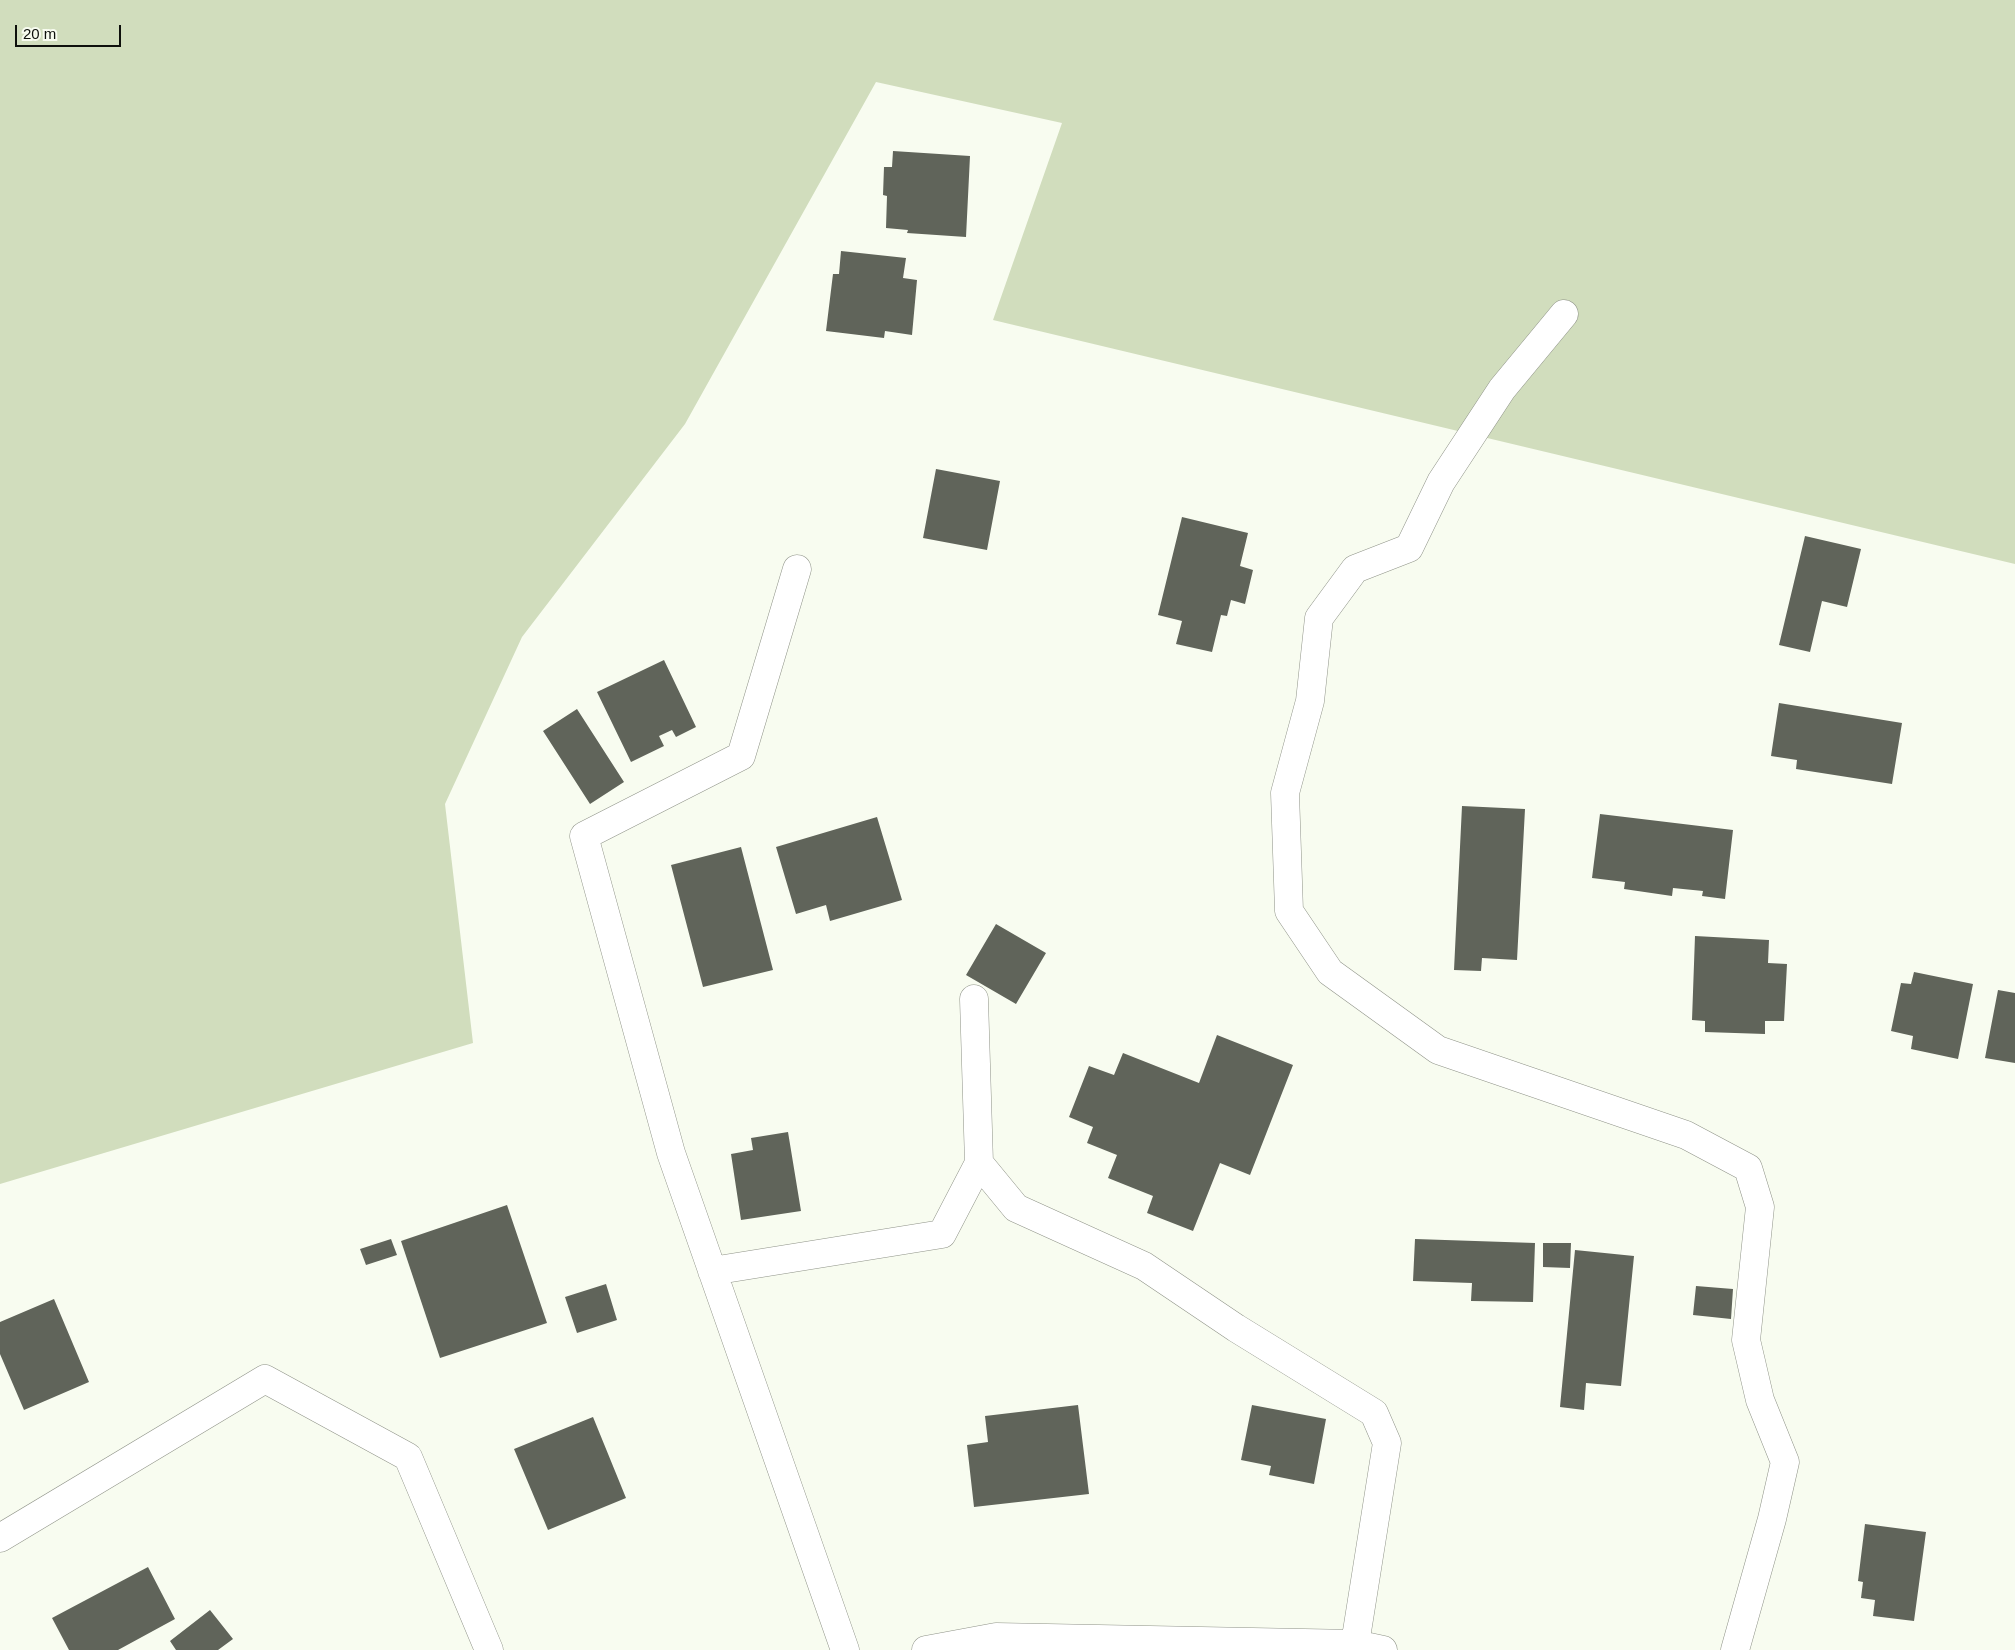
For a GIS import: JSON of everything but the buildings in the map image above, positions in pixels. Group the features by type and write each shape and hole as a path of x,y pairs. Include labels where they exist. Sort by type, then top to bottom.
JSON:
{"street":[{"path":"1564,314 1502,390 1487,412 1441,482 1409,548 1354,569 1319,618 1310,701 1284,793 1289,911 1330,972 1438,1050 1686,1135 1748,1168 1760,1207 1746,1340 1760,1400 1785,1462 1772,1519 1735,1650"},
{"path":"797,569 742,756 584,836 671,1153 845,1650"},
{"path":"712,1271 942,1234 979,1163 974,999"},
{"path":"979,1163 1016,1208 1144,1266 1236,1328 1374,1413 1387,1443 1355,1644"},
{"path":"0,1538 265,1379 408,1457 489,1650"},
{"path":"926,1650 996,1637 1355,1644 1383,1650"}],"green space":[{"path":"0,0 2015,0 2015,564 993,320 1062,123 876,82 685,424 522,637 445,804 473,1043 0,1184"}]}
